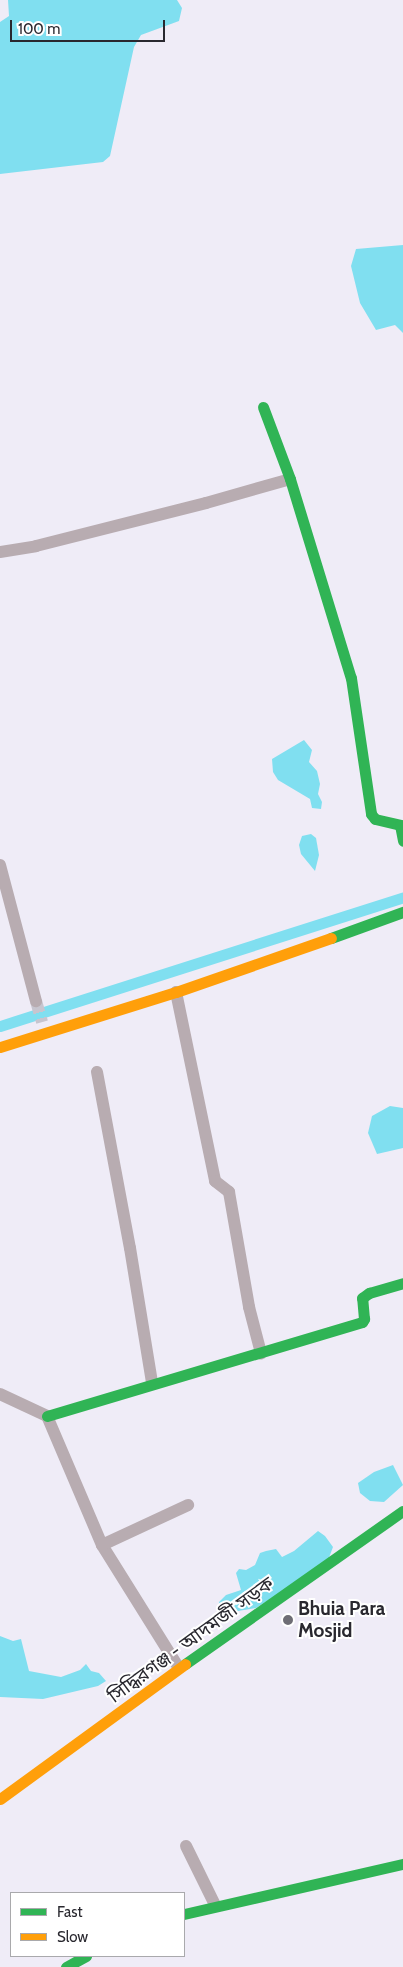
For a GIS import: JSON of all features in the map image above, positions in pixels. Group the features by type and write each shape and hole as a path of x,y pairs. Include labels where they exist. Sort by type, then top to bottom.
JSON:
{"street":[{"path":"263,407 290,479 351,678 364,750 371,814 375,819 400,825 403,841"},
{"path":"0,552 36,546 206,503 290,479"},
{"path":"0,865 36,1001"},
{"path":"0,1047 43,1027 176,992 403,912"},
{"path":"176,992 215,1180 229,1192 249,1307 261,1353"},
{"path":"97,1072 130,1248 152,1383"},
{"path":"47,1416 152,1383 261,1353 362,1322 364,1319 362,1298 403,1283"},
{"path":"0,1394 47,1416 102,1545 179,1668"},
{"path":"102,1545 188,1506"},
{"name":"সিদ্ধিরগঞ্জ - আদমজী সড়ক","path":"0,1799 179,1668 206,1651 403,1510"},
{"path":"186,1846 215,1905"},
{"path":"185,1914 215,1905 403,1864"},
{"path":"66,1967 84,1957"}],"water":[{"path":"8,0 177,0 182,8 179,21 141,35 134,47 110,156 103,162 0,174 0,22 9,16"},
{"path":"403,245 403,333 395,325 376,330 360,303 351,266 356,249"},
{"path":"304,740 312,750 309,762 317,771 320,784 318,794 322,802 321,809 312,808 310,799 278,780 273,772 272,759"},
{"path":"311,834 316,838 319,855 315,871 301,854 299,845 302,836"},
{"path":"390,1106 403,1108 403,1148 377,1154 368,1133 372,1116"},
{"path":"393,1465 403,1485 384,1502 370,1501 360,1493 358,1483 374,1472"},
{"path":"318,1531 325,1536 333,1547 327,1563 256,1608 232,1612 218,1611 219,1602 226,1595 241,1590 236,1573 239,1569 246,1570 255,1565 260,1553 266,1551 276,1549 282,1557 294,1551"},
{"path":"0,1636 13,1641 21,1639 29,1671 61,1677 80,1670 86,1664 91,1671 99,1673 106,1681 98,1686 43,1699 0,1697"}],"waterway":[{"path":"0,1026 403,897"}],"tunnel":[{"path":"36,1001 42,1022"}],"traffic: fast":[{"path":"263,407 290,479 351,678 371,814 375,819 400,825 403,841"},
{"path":"331,938 403,912"},
{"path":"47,1416 362,1322 364,1319 362,1298 369,1293 403,1283"},
{"path":"185,1664 403,1511"},
{"path":"185,1914 403,1864"},
{"path":"66,1967 84,1957"}],"traffic: slow":[{"path":"0,1047 176,992 331,938"},
{"path":"0,1799 185,1664"}],"place":[{"name":"Bhuia Para Mosjid","path":"288,1620"}]}
